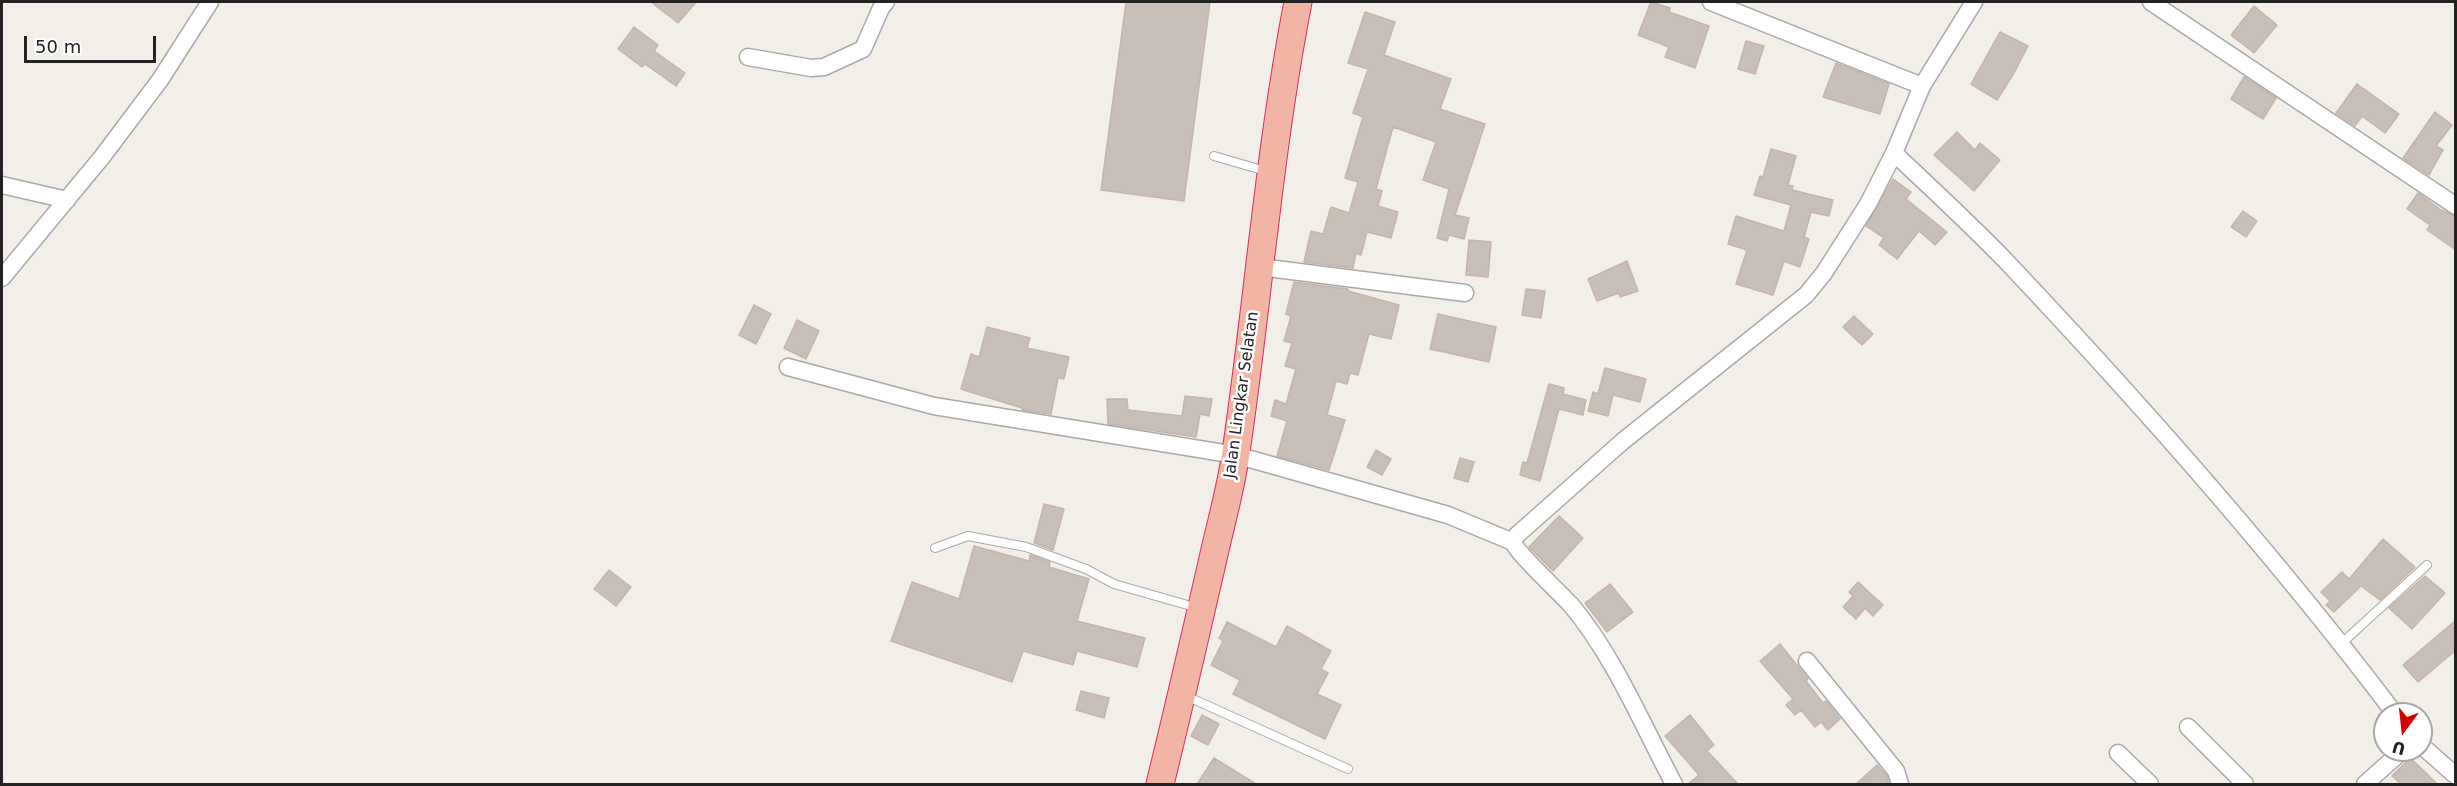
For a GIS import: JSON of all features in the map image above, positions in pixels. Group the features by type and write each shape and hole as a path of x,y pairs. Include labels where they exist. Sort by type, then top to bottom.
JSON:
{"highway":[{"name":"Jalan Lingkar Selatan","path":"1160,784 1183,694 1236,455 1260,267 1269,172 1298,2"}],"street":[{"path":"2,278 67,200 160,80 210,2"},
{"path":"748,57 811,68 824,67 863,49 881,8 886,2"},
{"path":"1711,2 1922,86"},
{"path":"1674,784 1605,653 1572,607 1515,549 1513,542 1517,535 1623,441 1806,295 1824,273 1868,204 1894,153 1922,86 1974,2"},
{"path":"2151,2 2456,206"},
{"path":"1894,153 2012,267 2155,425 2286,574 2386,702"},
{"path":"2,185 67,200"},
{"path":"1260,267 1465,293"},
{"path":"788,367 934,406 1236,455 1448,514 1513,542"},
{"path":"1807,661 1896,771 1900,784"},
{"path":"2188,727 2245,784"},
{"path":"2118,753 2150,784"},
{"path":"2433,756 2456,776"},
{"path":"2365,784 2390,762"}],"lane":[{"path":"1214,156 1269,172"},
{"path":"935,548 968,536 1026,547 1086,568 1114,584 1201,609"},
{"path":"2342,643 2427,565"},
{"path":"1183,694 1348,769"}],"building":[{"path":"651,2 696,2 678,23"},
{"path":"1126,2 1210,2 1184,201 1101,190"},
{"path":"1651,2 1670,8 1669,12 1709,26 1695,68 1665,57 1669,47 1638,35"},
{"path":"2254,6 2277,25 2254,53 2231,35"},
{"path":"1365,12 1395,22 1384,55 1451,79 1440,109 1485,124 1455,215 1469,218 1464,239 1449,235 1447,241 1437,238 1449,189 1423,180 1436,142 1393,127 1376,189 1382,191 1378,206 1398,212 1391,238 1367,232 1361,255 1356,253 1353,268 1304,262 1311,231 1323,234 1331,207 1349,213 1358,182 1345,178 1363,117 1353,113 1368,69 1348,63"},
{"path":"634,27 658,45 654,51 685,73 676,86 645,64 642,67 618,49"},
{"path":"2000,32 2028,46 1997,100 1971,84"},
{"path":"1746,41 1764,46 1755,74 1738,69"},
{"path":"1836,63 1889,84 1880,114 1823,97"},
{"path":"2244,77 2276,98 2263,119 2231,99"},
{"path":"2357,84 2399,114 2385,133 2362,116 2355,126 2336,113"},
{"path":"2435,112 2452,125 2436,146 2443,150 2429,175 2403,158"},
{"path":"1957,132 1975,150 1980,143 2000,160 1974,191 1934,155"},
{"path":"1771,149 1796,156 1788,185 1793,186 1792,190 1833,200 1829,216 1811,212 1804,237 1809,239 1800,267 1784,261 1773,295 1736,284 1747,250 1728,244 1736,216 1784,231 1791,205 1754,195 1760,176 1763,177"},
{"path":"1893,179 1911,192 1906,199 1947,232 1935,245 1919,231 1897,259 1879,245 1884,238 1866,226"},
{"path":"2418,193 2441,210 2456,216 2456,250 2427,230 2430,225 2407,209"},
{"path":"2243,211 2257,221 2246,237 2231,227"},
{"path":"1469,240 1491,242 1488,277 1466,275"},
{"path":"1627,261 1638,291 1620,297 1619,293 1597,301 1588,279"},
{"path":"1294,282 1348,289 1348,291 1399,305 1391,339 1369,334 1358,375 1350,373 1347,384 1336,381 1327,415 1345,420 1329,470 1277,456 1287,421 1271,416 1275,400 1286,404 1296,369 1285,366 1292,343 1284,341 1291,316 1286,314"},
{"path":"1526,289 1545,291 1541,318 1522,315"},
{"path":"754,305 771,314 756,344 739,335"},
{"path":"1438,314 1496,327 1489,362 1430,349"},
{"path":"1854,316 1873,334 1862,345 1843,327"},
{"path":"797,320 819,331 806,359 784,348"},
{"path":"987,327 1030,338 1027,348 1069,357 1064,379 1058,378 1051,414 1022,410 1022,408 961,389 971,354 979,357"},
{"path":"1605,368 1646,379 1640,402 1613,395 1608,416 1588,411 1593,392 1598,394"},
{"path":"1549,384 1564,388 1563,394 1586,400 1583,415 1559,409 1540,481 1520,475 1523,462 1527,463"},
{"path":"1185,396 1212,399 1209,416 1200,414 1196,437 1108,424 1107,399 1127,399 1128,410 1182,416"},
{"path":"1376,450 1391,459 1382,475 1367,467"},
{"path":"1460,458 1474,462 1468,482 1454,478"},
{"path":"1044,504 1064,509 1053,550 1034,543"},
{"path":"1559,516 1583,538 1553,571 1529,547"},
{"path":"2383,539 2415,567 2380,600 2361,586 2334,612 2326,605 2330,601 2321,592 2342,572 2349,579"},
{"path":"974,546 1029,561 1030,555 1050,562 1049,567 1089,579 1077,621 1145,638 1137,667 1077,651 1073,665 1023,651 1012,682 891,641 912,582 959,599"},
{"path":"609,570 631,587 616,606 594,589"},
{"path":"2425,576 2445,593 2412,629 2389,608"},
{"path":"1858,582 1883,605 1873,616 1865,608 1856,619 1843,607 1853,596 1849,592"},
{"path":"1610,584 1633,612 1607,632 1585,603"},
{"path":"2456,620 2456,650 2418,682 2403,665"},
{"path":"1227,622 1276,647 1287,626 1331,651 1321,669 1328,673 1317,694 1341,705 1325,739 1233,694 1240,680 1211,665 1223,641 1219,638"},
{"path":"1780,644 1808,679 1806,681 1823,703 1826,701 1840,719 1828,730 1821,722 1815,727 1801,710 1795,715 1786,705 1793,699 1760,661"},
{"path":"1081,691 1109,698 1104,718 1076,710"},
{"path":"1202,715 1219,724 1208,745 1191,736"},
{"path":"1690,715 1714,745 1707,751 1738,784 1688,784 1699,775 1665,736"},
{"path":"1214,758 1256,784 1197,784"},
{"path":"2406,762 2414,762 2437,784 2401,784 2392,776"},
{"path":"1877,765 1887,776 1889,784 1856,784"}]}
